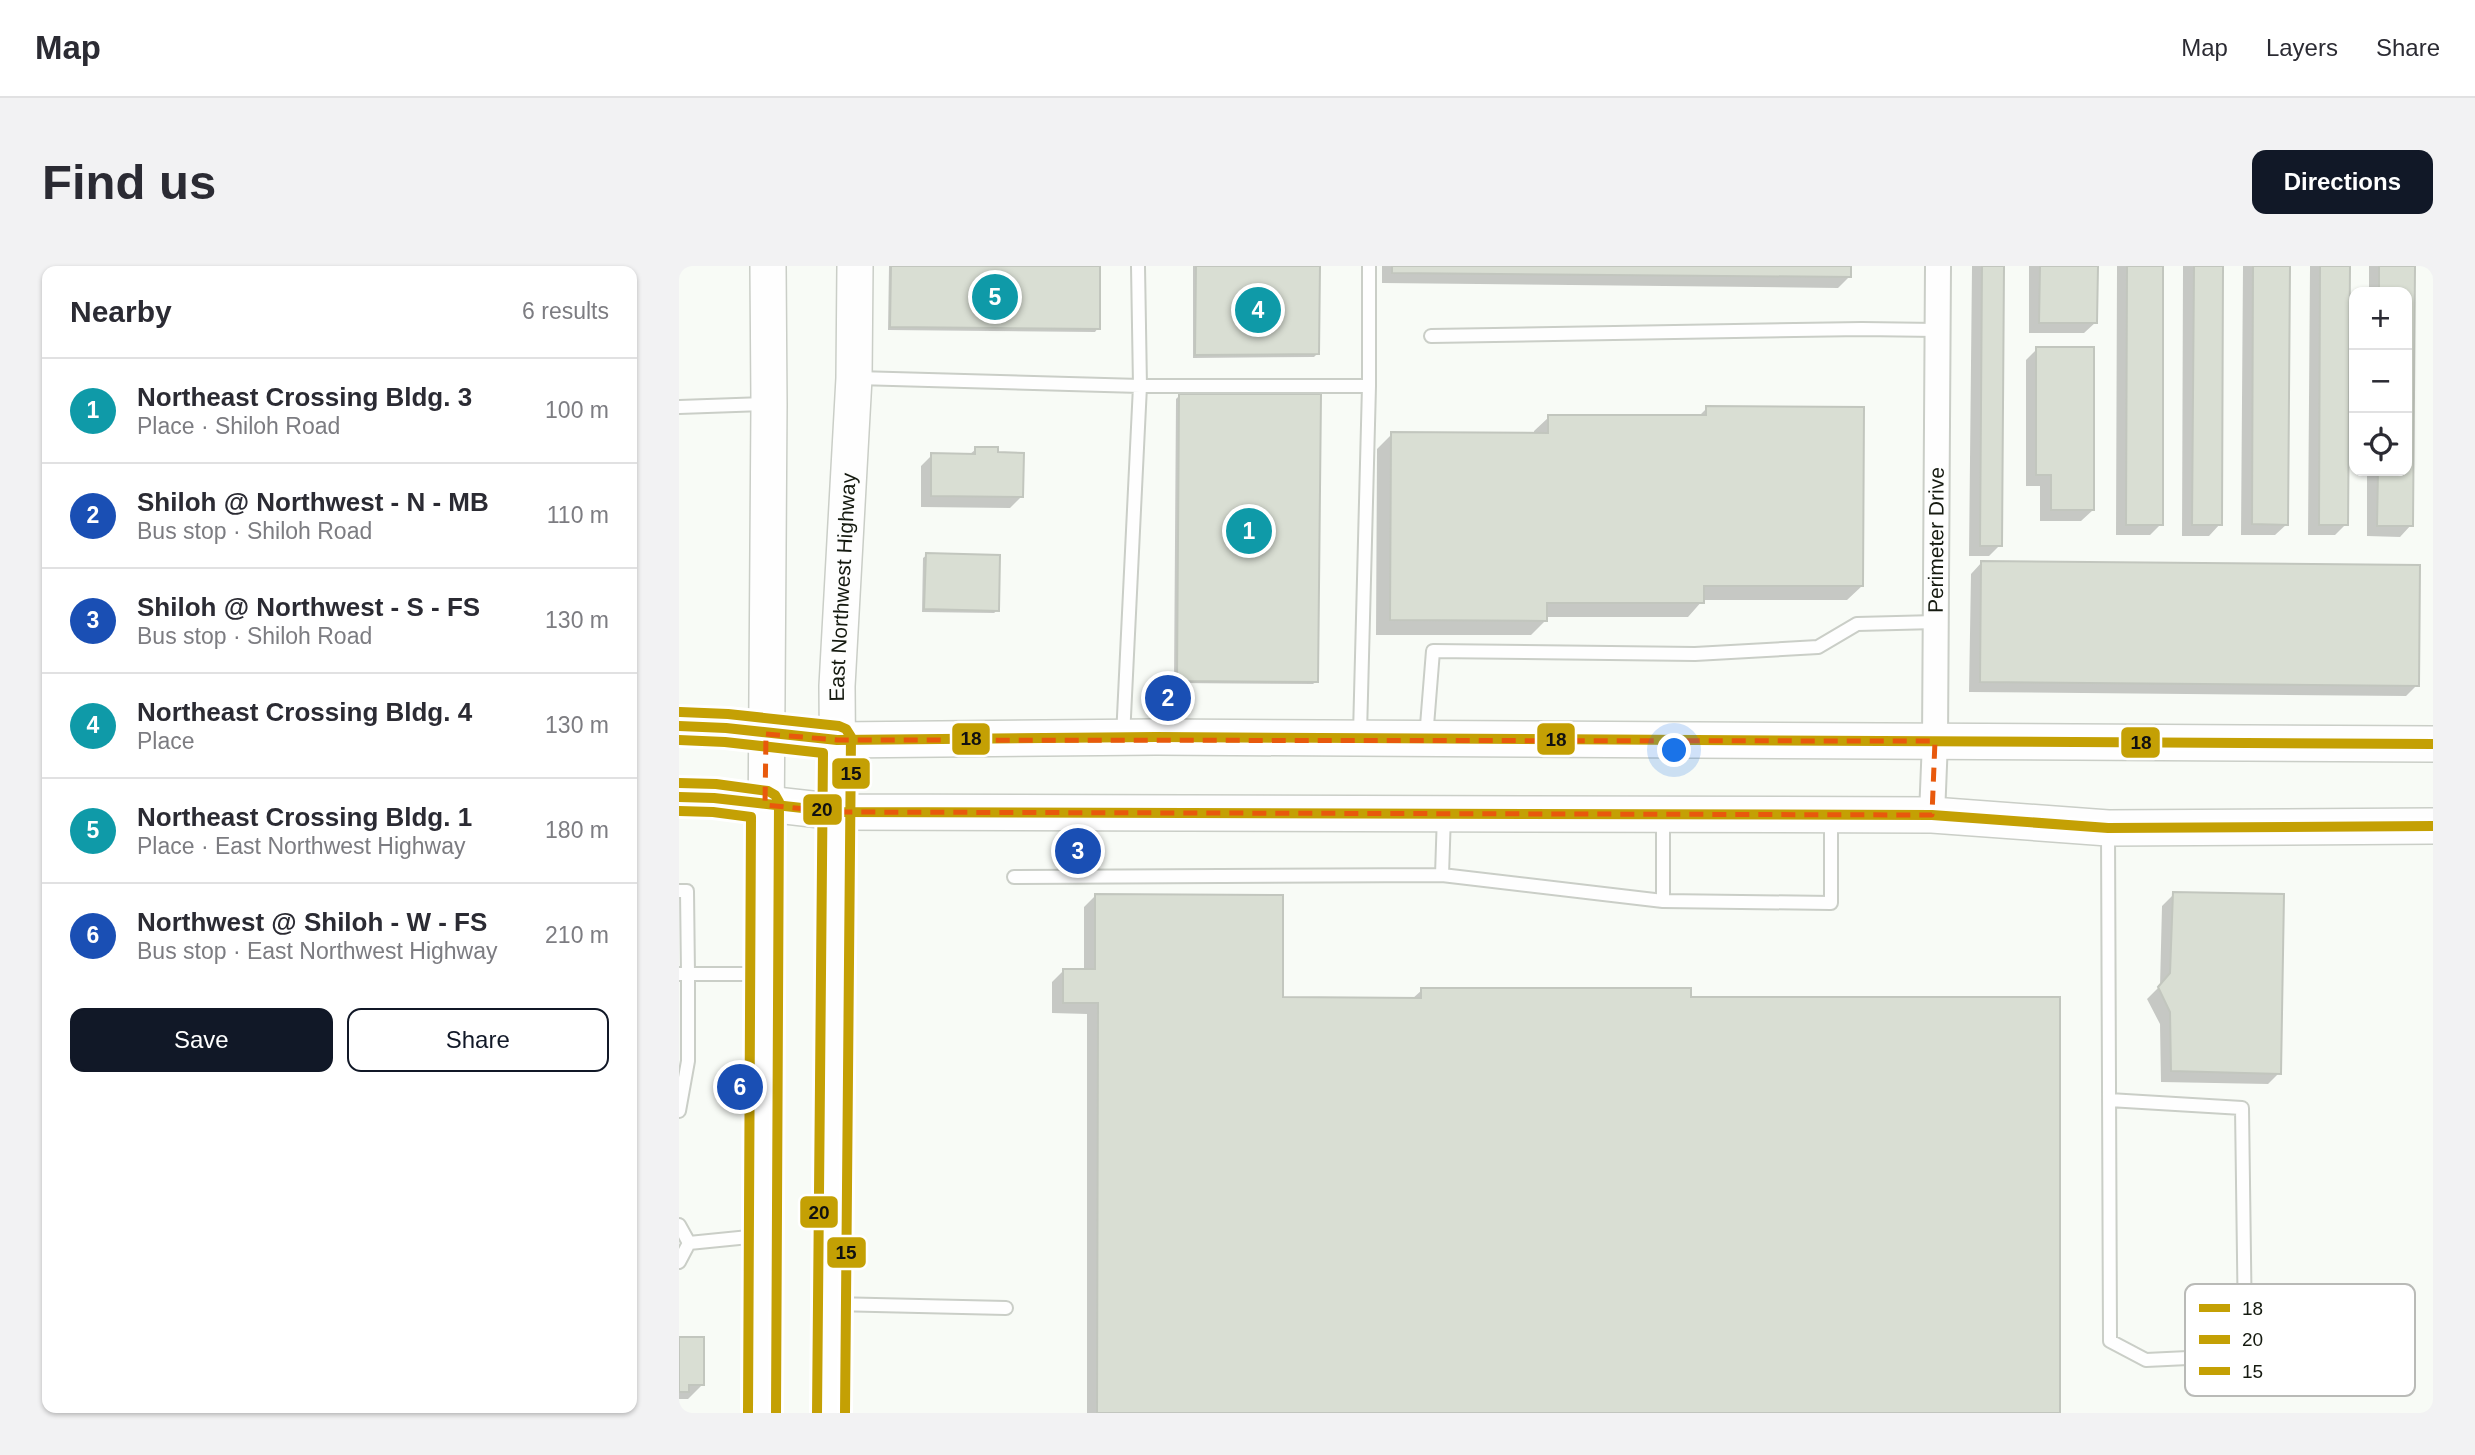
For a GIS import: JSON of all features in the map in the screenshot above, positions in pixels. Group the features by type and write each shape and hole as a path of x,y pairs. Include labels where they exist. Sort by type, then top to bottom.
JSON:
{"main road":[{"path":"762,1413 768,266"},
{"name":"East Northwest Highway","path":"831,1413 837,686 853,378 855,266"},
{"path":"679,726 726,728 837,740 1123,737 2433,744"},
{"path":"679,797 714,798 838,812 1932,814 2108,828 2433,826"}],"street":[{"name":"Perimeter Drive","path":"1932,814 1935,741 1938,266"}],"lane":[{"path":"1123,737 1140,386 1138,266"},
{"path":"1360,738 1369,386 1369,266"},
{"path":"1431,335 1937,330"},
{"path":"853,378 1140,386 1369,386"},
{"path":"679,407 769,404"},
{"path":"1426,738 1433,651 1695,654 1818,647 1857,624 1936,622"},
{"path":"1442,875 1444,814"},
{"path":"1663,814 1663,901"},
{"path":"1014,877 1442,875 1663,901 1831,903 1831,814"},
{"path":"2108,828 2110,1341 2146,1360 2185,1358"},
{"path":"679,891 687,891 683,974 688,1061 679,1111"},
{"path":"683,974 764,974"},
{"path":"2109,1100 2242,1108 2244,1284"},
{"path":"679,1225 689,1243"},
{"path":"689,1243 763,1236"},
{"path":"679,1262 689,1243"},
{"path":"831,1304 1006,1308"}],"highlighted area":[{"path":"766,734 837,740 1935,741 1932,815 838,812 765,805"}],"building":[{"path":"891,266 1100,266 1100,329 890,327"},
{"path":"1196,266 1320,266 1319,354 1195,355"},
{"path":"1392,266 1851,266 1851,277 1392,273"},
{"path":"1982,266 2004,266 2002,546 1980,546"},
{"path":"2040,266 2098,266 2097,323 2039,323"},
{"path":"2127,266 2163,266 2163,525 2126,525"},
{"path":"2194,266 2223,266 2222,525 2192,525"},
{"path":"2253,266 2290,266 2288,525 2252,524"},
{"path":"2320,266 2350,266 2348,525 2319,525"},
{"path":"2379,266 2415,266 2413,526 2377,526 2378,476 2412,476 2412,287 2379,287"},
{"path":"2036,347 2094,347 2094,510 2051,510 2051,475 2036,475"},
{"path":"1179,394 1321,394 1318,682 1177,681"},
{"path":"1706,406 1864,407 1863,586 1704,586 1704,603 1547,603 1547,621 1390,620 1391,432 1548,433 1548,415 1706,415"},
{"path":"975,447 998,447 998,452 1024,453 1023,497 931,496 931,453 975,454"},
{"path":"926,553 1000,555 999,611 924,609"},
{"path":"1981,561 2420,565 2419,686 1980,682"},
{"path":"2173,892 2284,894 2281,1074 2171,1071 2170,1012 2158,987 2170,973"},
{"path":"1095,894 1283,895 1283,997 1421,998 1421,988 1691,988 1691,997 2060,997 2060,1413 1097,1413 1098,1003 1063,1003 1063,969 1095,969"},
{"path":"679,1337 704,1337 704,1385 689,1385 689,1392 679,1392"}],"transit line":[{"name":"15","path":"680,712 728,714 839,726 846,729 851,737 845,1413"},
{"name":"18","path":"679,726 726,728 837,740 1156,737 2433,744"},
{"name":"20","path":"679,740 725,742 823,753 817,1413"},
{"name":"15","path":"679,783 716,784 768,791 775,795 779,802 776,1413"},
{"name":"18","path":"679,797 714,798 838,812 1932,815 2108,828 2433,826"},
{"name":"20","path":"679,811 751,817 748,1413"}],"place":[{"name":"Northeast Crossing Bldg. 1","path":"995,297"},
{"name":"Northeast Crossing Bldg. 4","path":"1258,310"},
{"name":"Northeast Crossing Bldg. 3","path":"1249,531"},
{"name":"Shiloh @ Northwest - N - MB","path":"1168,698"},
{"name":"Shiloh @ Northwest - S - FS","path":"1078,851"},
{"name":"Northwest @ Shiloh - W - FS","path":"740,1087"}]}
